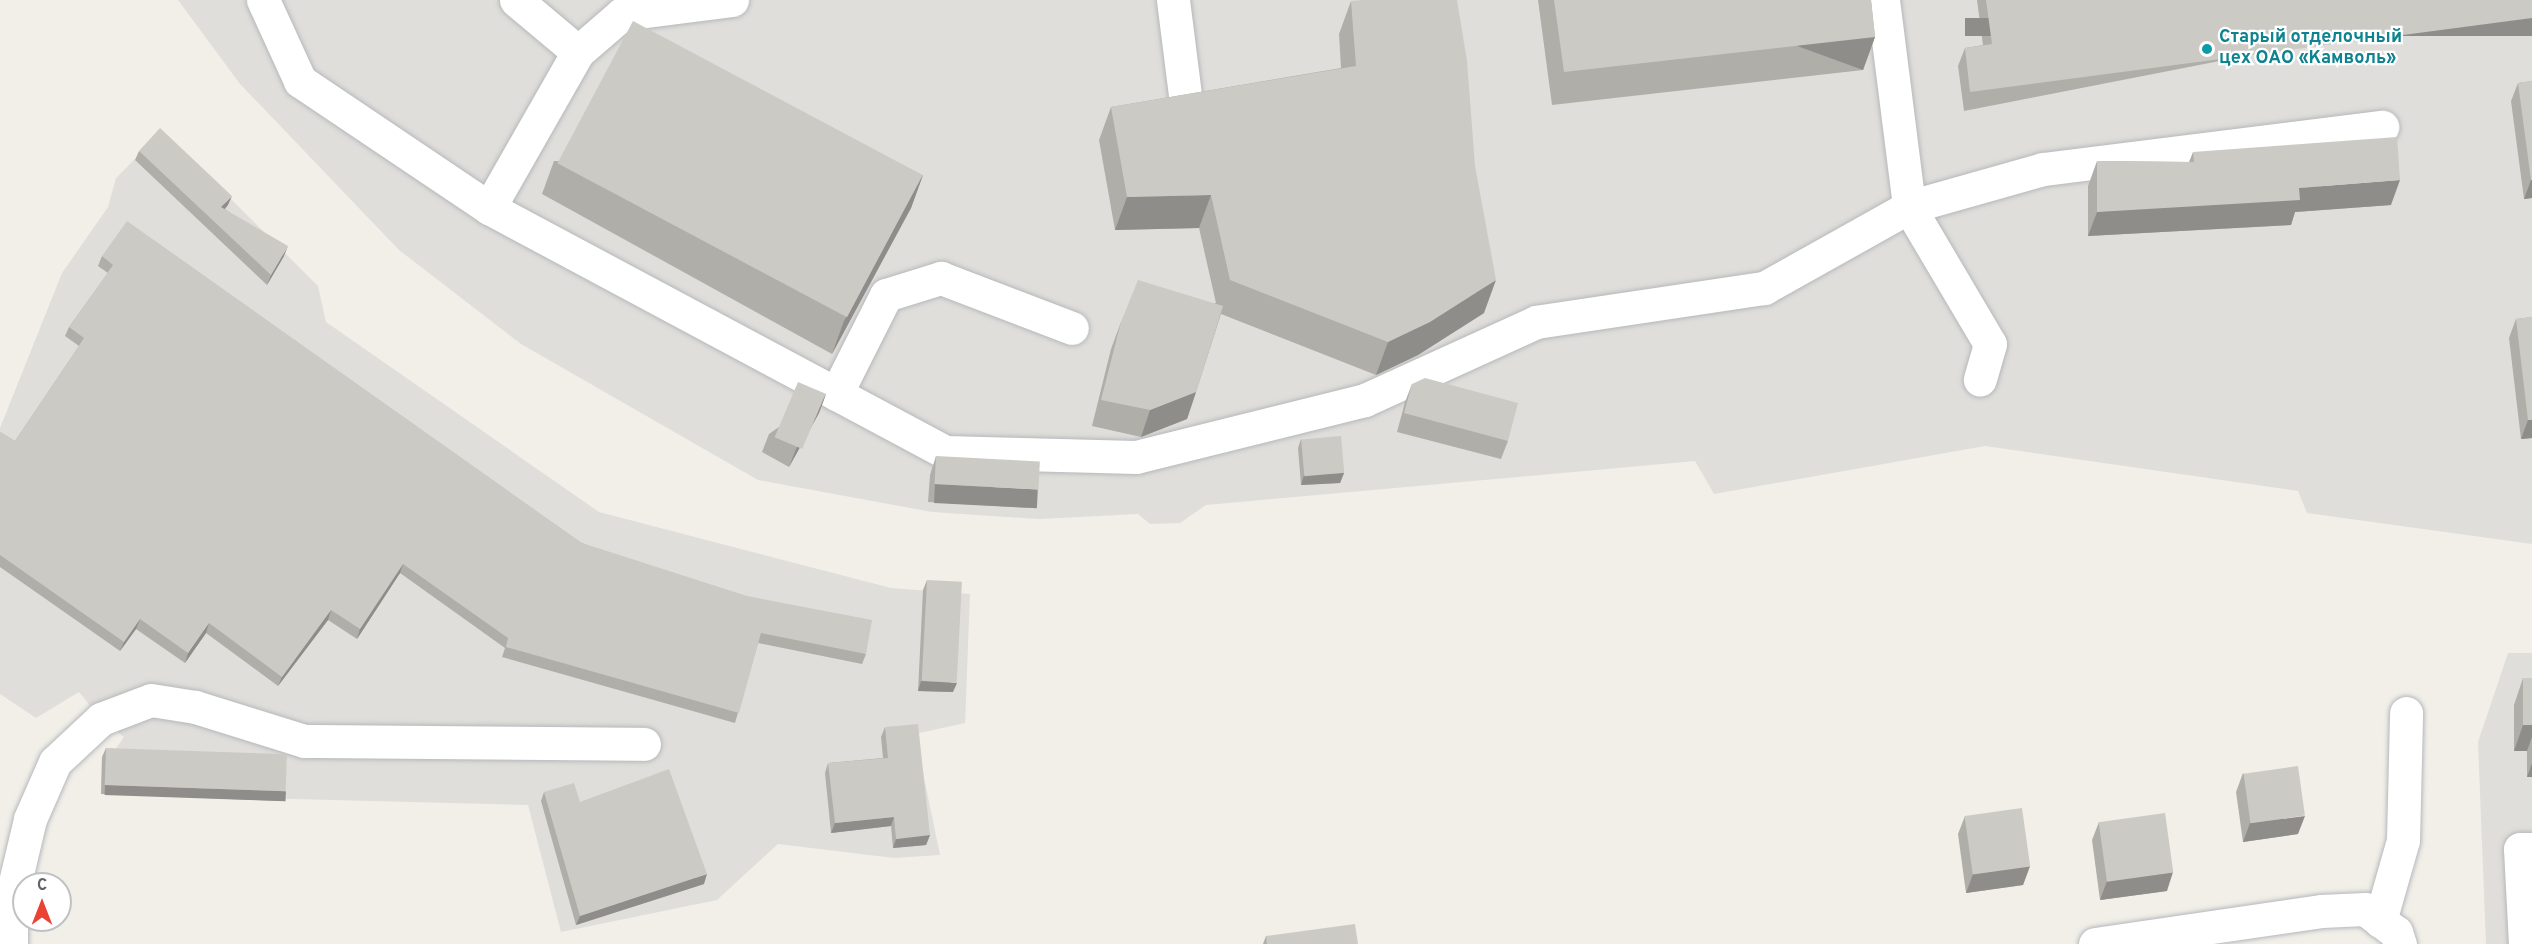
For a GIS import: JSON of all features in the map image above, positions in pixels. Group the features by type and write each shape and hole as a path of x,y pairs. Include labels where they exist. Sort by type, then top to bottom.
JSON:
{"street":[{"path":"263,0 300,81 489,208 945,452 1136,457 1365,400 1536,322 1764,288 1909,207 2043,169 2382,127"},
{"path":"516,0 578,52"},
{"path":"489,208 578,52 622,14 732,0"},
{"path":"1173,0 1185,95"},
{"path":"1883,0 1909,207 1990,344 1980,380"},
{"path":"836,394 886,295 941,278 1072,328"},
{"path":"11,944 11,899 30,819 55,762 101,720 152,700 195,707 304,741 644,744"},
{"path":"2390,932 2403,840 2406,713"},
{"path":"2526,944 2520,849 2532,849"},
{"path":"2095,944 2321,911 2365,909 2390,932"}],"shaded area":[{"path":"178,0 2532,0 2532,544 2307,513 2298,491 1985,446 1714,494 1695,461 1206,505 1180,523 1150,524 1138,514 1039,519 932,512 758,480 521,344 399,250 240,84"},
{"path":"163,131 318,286 326,322 599,512 891,588 970,594 965,723 915,734 940,855 894,858 778,844 717,900 561,932 528,805 101,794 102,757 110,757 124,737 101,719 79,692 36,718 0,694 0,428 62,273 108,207 116,178"},
{"path":"2508,653 2532,653 2532,944 2486,944 2478,742"}],"building":[{"path":"1457,0 1467,61 1475,166 1496,280 1430,322 1388,342 1230,280 1211,195 1127,197 1111,107 1356,66 1351,1"},
{"path":"1554,0 1871,0 1875,37 1564,72"},
{"name":"Старый отделочный цех ОАО «Камволь»","path":"1986,0 2532,0 2532,18 1970,92 1965,48 1992,44"},
{"path":"633,21 923,175 847,317 557,163"},
{"path":"2532,81 2532,180 2531,180 2518,83"},
{"path":"160,128 232,196 221,207 288,246 271,275 139,151"},
{"path":"2397,137 2400,180 2299,188 2300,200 2097,212 2097,161 2194,162 2193,152"},
{"path":"127,221 582,543 747,596 872,620 866,654 761,633 739,713 506,647 508,638 403,564 360,629 331,610 282,677 209,623 188,653 140,619 124,642 0,555 0,432 15,441 84,338 69,327 113,265 102,256"},
{"path":"1138,280 1223,306 1196,392 1150,410 1101,400 1121,322"},
{"path":"2532,317 2532,420 2528,420 2516,319"},
{"path":"1425,378 1518,403 1508,441 1404,413 1412,384"},
{"path":"798,382 826,394 802,449 775,437"},
{"path":"1341,436 1344,473 1304,476 1301,439"},
{"path":"936,456 1040,461 1038,489 935,484"},
{"path":"927,580 962,582 957,683 922,681"},
{"path":"2523,678 2532,678 2532,725 2523,725"},
{"path":"918,724 930,835 896,839 894,817 835,823 828,763 888,758 885,727"},
{"path":"106,748 287,754 286,791 105,785"},
{"path":"2298,766 2305,816 2250,823 2244,774"},
{"path":"669,769 707,874 580,916 544,792 574,783 580,802"},
{"path":"2022,808 2030,866 1973,874 1965,816"},
{"path":"2165,813 2173,872 2107,882 2099,822"},
{"path":"1355,924 1358,944 1267,944 1266,936"}],"place":[{"name":"Старый отделочный цех ОАО «Камволь»","path":"2207,49"}]}
